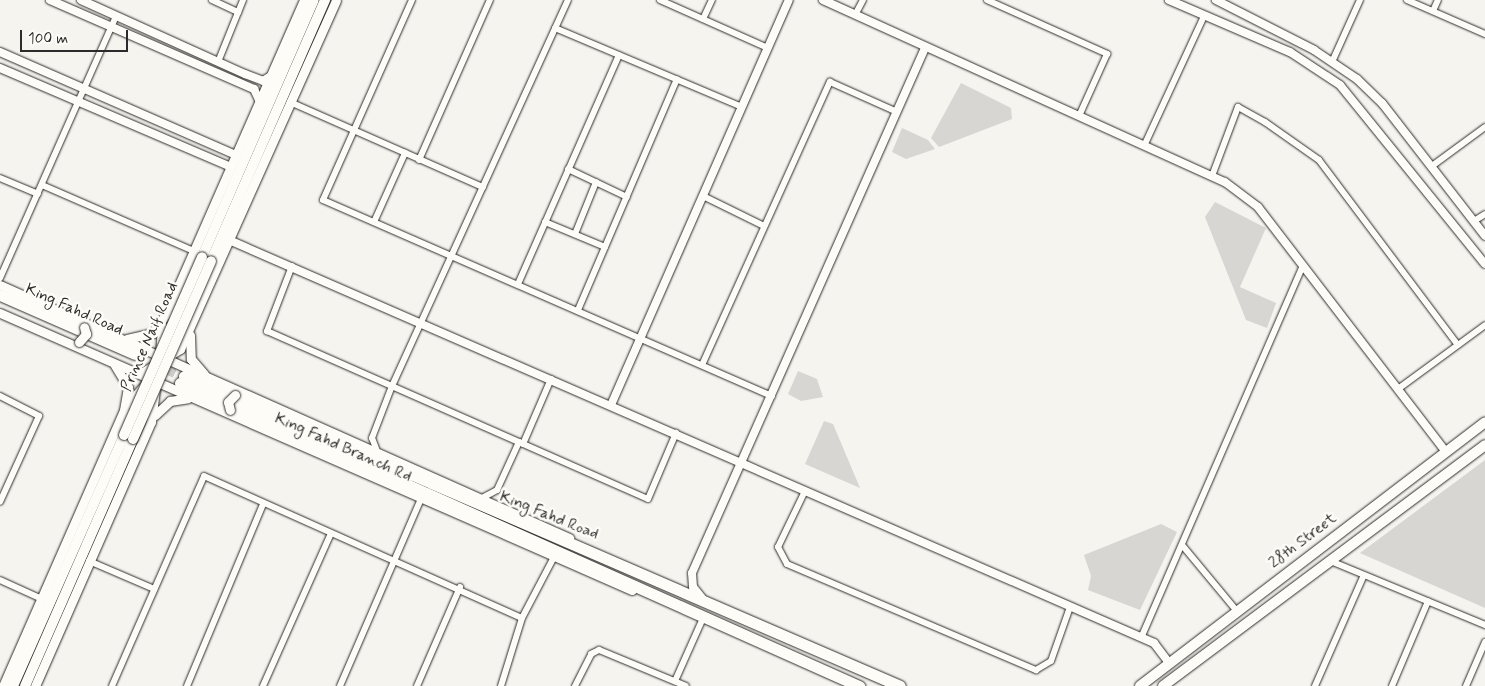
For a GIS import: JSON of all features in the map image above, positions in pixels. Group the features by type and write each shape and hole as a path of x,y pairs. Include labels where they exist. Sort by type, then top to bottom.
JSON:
{"highway":[{"name":"King Fahd Road","path":"0,295 137,354"},
{"name":"King Fahd Road","path":"0,303 137,354"},
{"name":"King Fahd Road","path":"179,379 597,553 900,686"},
{"name":"King Fahd Road","path":"179,379 615,574 703,618 859,686"}],"main road":[{"name":"Prince Naif Road","path":"202,256 231,167 304,0"},
{"name":"Prince Naif Road","path":"25,686 202,256 314,0"},
{"name":"Prince Naif Road","path":"167,312 183,278 202,256 325,0"},
{"path":"124,410 138,388 177,354 191,327 336,0"},
{"path":"183,278 194,293 208,288"},
{"path":"0,285 82,323 122,339 137,354 158,369 179,379"},
{"path":"122,339 148,337 167,312"},
{"path":"35,686 151,422 158,369 158,344 167,312"},
{"path":"0,313 75,343 134,372 158,369"},
{"path":"75,343 86,334 82,323"},
{"path":"191,327 191,359 207,377"},
{"path":"108,360 127,381 124,410"},
{"name":"King Fahd Branch Rd","path":"158,369 179,379 207,377 484,497 597,553"},
{"name":"King Fahd Branch Rd","path":"179,379 191,398 554,557 675,605"},
{"path":"237,418 230,410 229,399 235,395 245,394"},
{"path":"151,422 170,401 191,398"},
{"name":"Prince Naif Road","path":"3,686 124,410"},
{"path":"121,420 132,413 140,415 146,433"},
{"name":"28th Street","path":"1140,686 1236,610 1485,422"},
{"name":"Prince Naif Road","path":"13,686 129,437"},
{"name":"28th Street","path":"1163,686 1333,562 1485,445"}],"street":[{"path":"50,0 254,89 260,102"},
{"path":"81,0 263,81 271,76"},
{"path":"212,0 238,12"},
{"path":"218,62 243,0"},
{"path":"412,0 352,129 323,200 772,396"},
{"path":"419,160 490,0"},
{"path":"377,451 372,438 392,386 568,0"},
{"path":"660,0 768,48"},
{"path":"703,19 712,0"},
{"path":"611,405 789,0"},
{"path":"823,0 925,48 1212,176 1258,207 1446,452"},
{"path":"855,15 864,0"},
{"path":"987,0 996,2 1107,54 1079,116"},
{"path":"1168,0 1290,52 1340,85 1485,264"},
{"path":"1216,0 1332,62 1382,103 1485,236"},
{"path":"1332,62 1360,0"},
{"path":"1407,0 1485,34"},
{"path":"1433,11 1438,0"},
{"path":"0,278 116,16"},
{"path":"1144,146 1204,16"},
{"path":"555,28 742,106"},
{"path":"704,600 693,587 692,572 743,463 925,48"},
{"path":"0,52 236,156"},
{"path":"518,284 619,55"},
{"path":"0,68 231,167"},
{"path":"578,310 677,79"},
{"path":"702,365 830,82 897,112"},
{"path":"290,102 483,188"},
{"path":"1212,176 1238,107 1265,122 1319,160 1458,345"},
{"path":"1432,166 1485,127"},
{"path":"201,155 206,142"},
{"path":"374,222 405,153"},
{"path":"568,169 626,197"},
{"path":"0,178 38,194"},
{"path":"575,234 596,182"},
{"path":"42,185 202,256"},
{"path":"703,196 764,226"},
{"path":"1474,221 1485,214"},
{"path":"545,222 605,247"},
{"path":"229,240 422,322 1154,643 1169,663"},
{"path":"292,266 267,331 648,499 676,433"},
{"path":"1141,638 1303,266"},
{"path":"0,321 10,318"},
{"path":"1398,389 1485,325"},
{"path":"484,497 497,490 552,379"},
{"path":"0,396 39,416 0,502"},
{"path":"112,686 204,476 263,504 460,587 522,618"},
{"path":"805,491 778,546 787,564 1036,670 1051,661 1070,607"},
{"path":"340,686 421,499"},
{"path":"186,686 263,504"},
{"path":"263,686 331,533"},
{"path":"1182,545 1236,610"},
{"path":"504,685 522,618 554,557"},
{"path":"89,561 154,589"},
{"path":"1333,562 1485,625"},
{"path":"1315,686 1364,576"},
{"path":"0,580 42,600"},
{"path":"417,686 460,587"},
{"path":"1392,686 1428,601"},
{"path":"675,681 703,618"},
{"path":"1466,686 1485,642"},
{"path":"574,686 591,654 598,650 686,686"}],"shaded area":[{"path":"961,83 1011,108 1012,119 939,147 931,138"},
{"path":"902,128 928,140 935,149 906,159 892,152"},
{"path":"1215,202 1266,228 1240,287 1276,303 1267,328 1246,320 1205,217"},
{"path":"798,371 817,379 823,397 801,401 788,394"},
{"path":"824,421 833,424 860,488 805,464"},
{"path":"1485,460 1485,608 1360,553"},
{"path":"1161,524 1177,532 1140,610 1088,590 1091,576 1084,555"}],"tunnel":[{"path":"135,354 184,376"}]}
